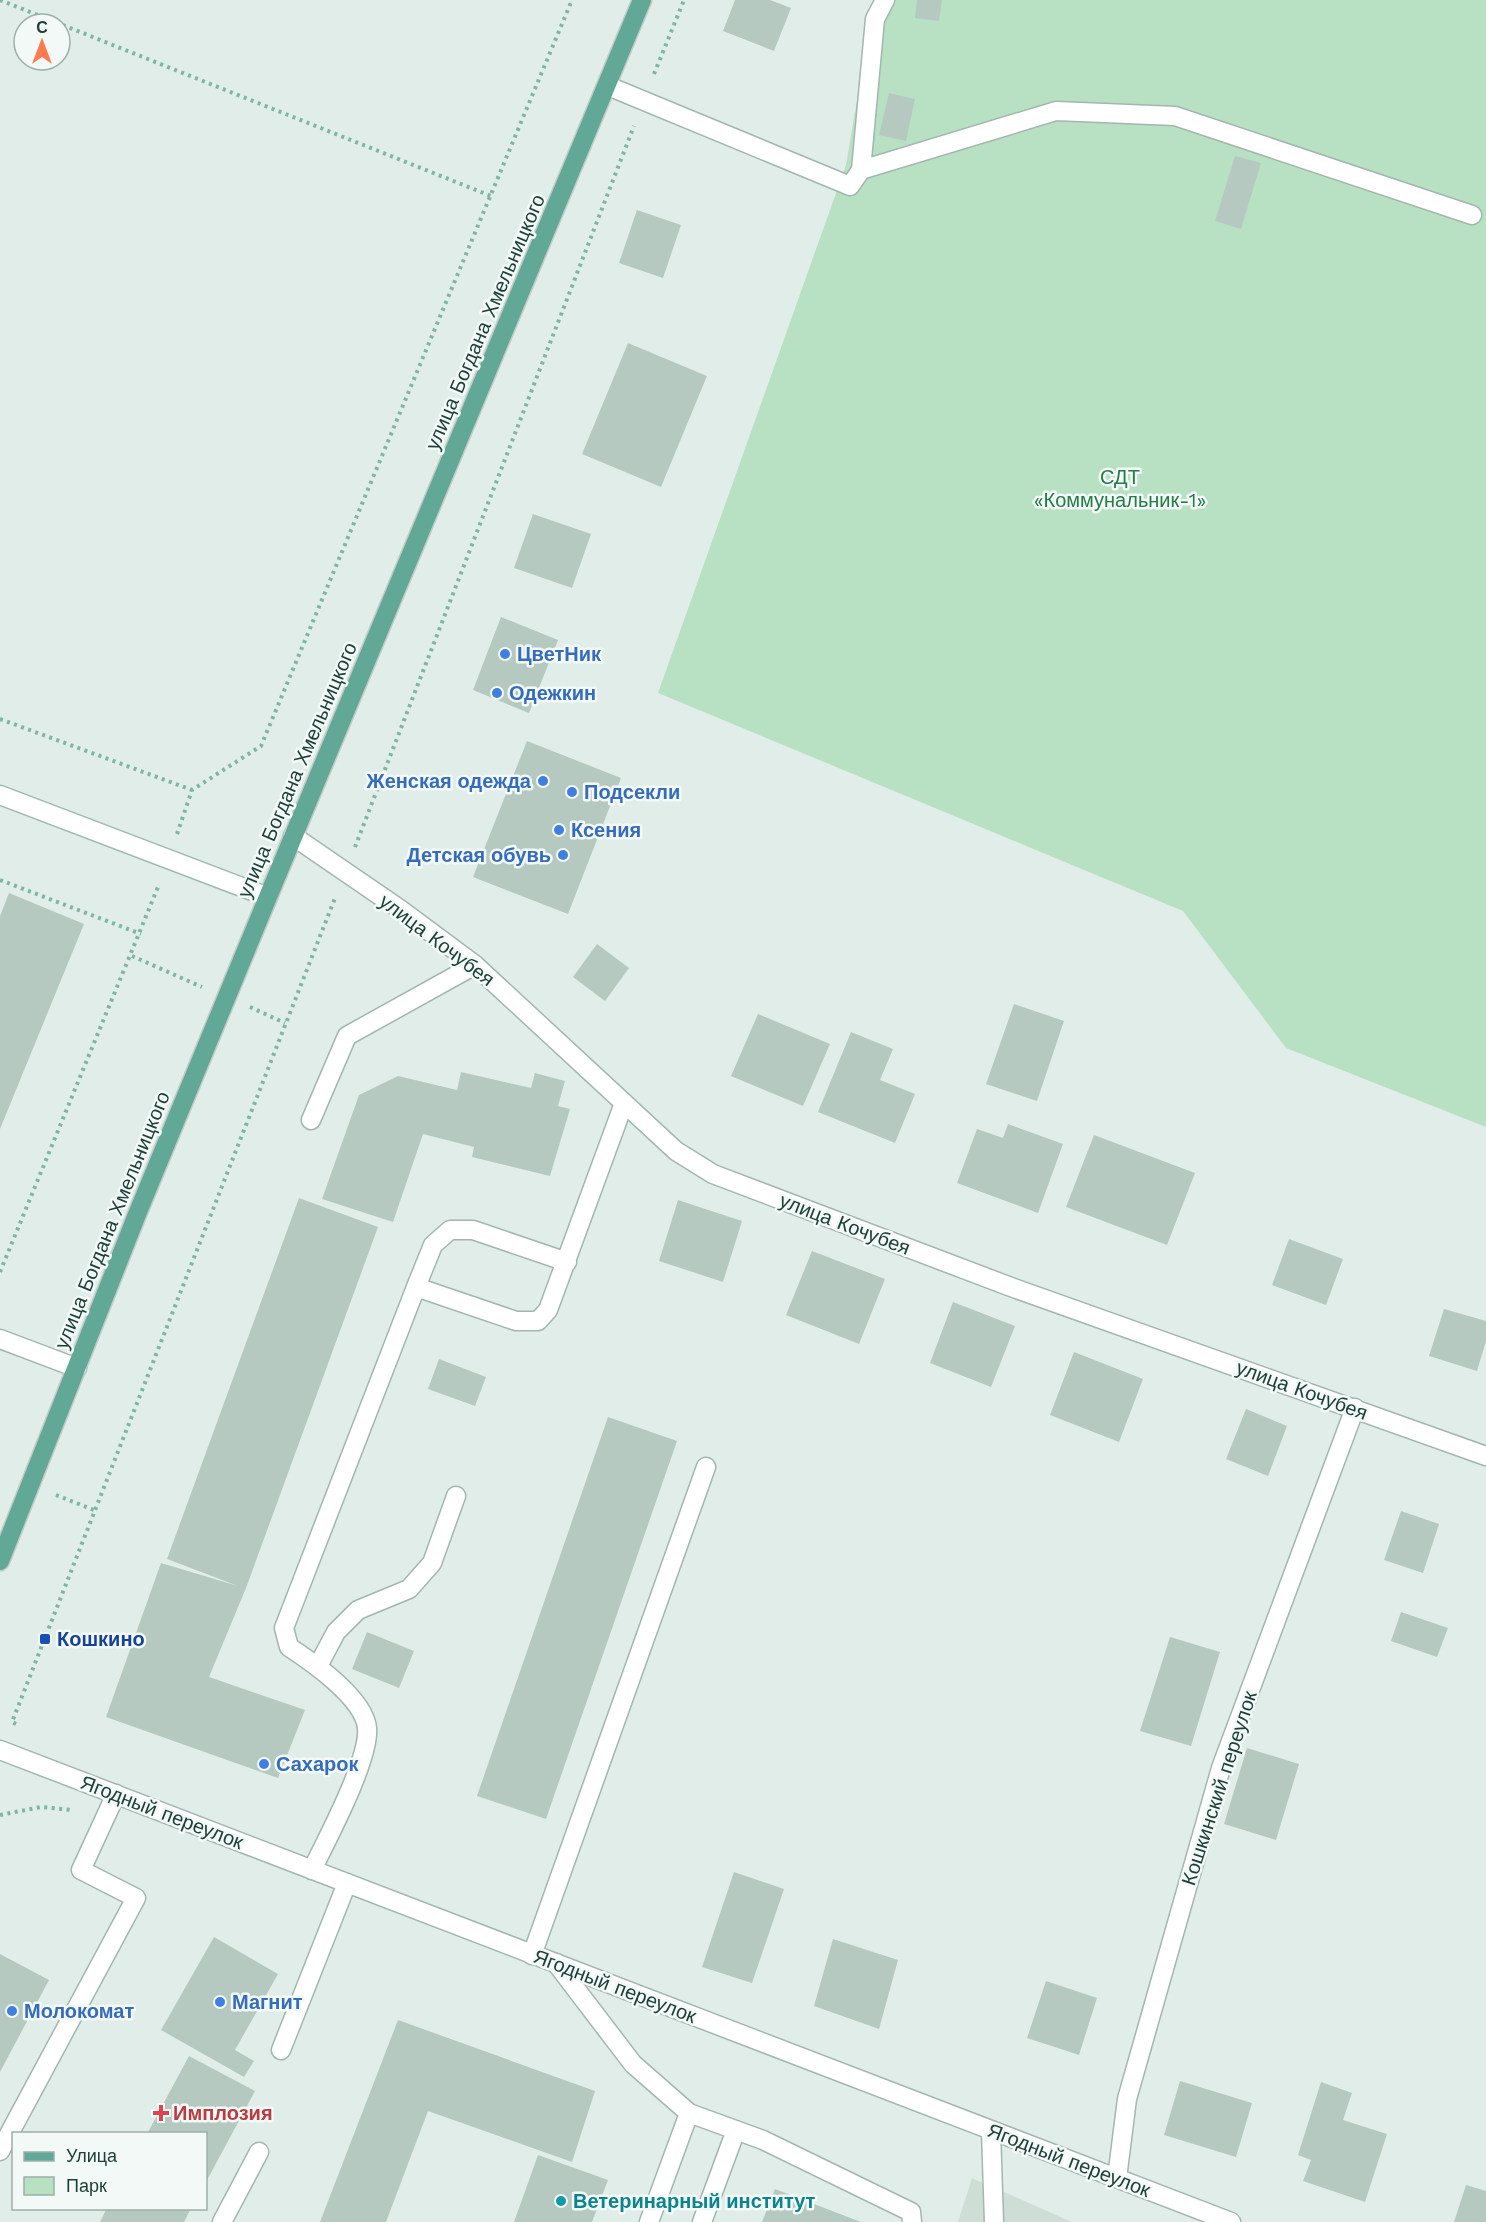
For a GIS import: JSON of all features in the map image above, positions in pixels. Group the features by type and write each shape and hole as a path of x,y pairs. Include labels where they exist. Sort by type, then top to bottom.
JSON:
{"main road":[{"name":"улица Богдана Хмельницкого","path":"0,1561 76,1368 293,836 642,0"}],"street":[{"path":"608,86 850,186 861,170 875,19 885,0"},
{"path":"861,170 1056,111 1175,116 1472,215"},
{"path":"0,795 268,897"},
{"name":"улица Кочубея","path":"293,836 401,910 475,965 675,1151 713,1174 1011,1287 1486,1456"},
{"path":"311,1120 347,1036 475,965"},
{"path":"416,1287 516,1321 538,1321 548,1310 567,1262 624,1103"},
{"path":"312,1870 359,1768 367,1728 355,1701 318,1666 289,1647 284,1628 432,1245 450,1230 473,1230 567,1262"},
{"path":"0,1339 76,1368"},
{"name":"Кошкинский переулок","path":"1117,2178 1127,2099 1221,1768 1355,1408"},
{"path":"532,1955 706,1467"},
{"path":"318,1666 336,1632 357,1610 409,1589 432,1563 456,1496"},
{"name":"Ягодный переулок","path":"0,1750 1231,2222"},
{"path":"0,2151 136,1898 81,1870 116,1794"},
{"path":"281,2050 347,1883"},
{"path":"556,1963 633,2064 689,2113 763,2140 861,2186 911,2212 912,2222"},
{"path":"650,2222 689,2113"},
{"path":"702,2222 736,2130"},
{"path":"992,2131 994,2222"},
{"path":"222,2222 259,2152"}],"path":[{"path":"0,0 490,196"},
{"path":"175,840 192,790 261,746 572,0"},
{"path":"353,853 684,0"},
{"path":"0,719 192,790"},
{"path":"0,880 141,934"},
{"path":"0,1272 132,956 158,887"},
{"path":"22,1726 12,1722 338,890"},
{"path":"132,956 206,988"},
{"path":"250,1007 285,1023"},
{"path":"51,1493 94,1510"},
{"path":"0,1815 41,1807 72,1810"}],"shaded area":[{"path":"972,2178 1072,2222 958,2222"}],"green space":[{"name":"СДТ «Коммунальник-1»","path":"874,0 1486,0 1486,1127 1286,1048 1183,911 658,693 846,165"}],"building":[{"path":"735,0 770,0 791,8 774,51 723,31"},
{"path":"917,0 942,0 939,21 915,18"},
{"path":"889,93 915,99 906,141 879,135"},
{"path":"1235,156 1261,163 1241,229 1215,221"},
{"path":"637,210 681,225 663,278 619,263"},
{"path":"628,343 707,376 661,487 582,454"},
{"path":"533,514 591,534 572,588 514,568"},
{"path":"501,617 558,640 529,713 473,690"},
{"path":"527,741 621,778 568,914 473,877"},
{"path":"9,893 84,924 0,1129 0,916"},
{"path":"597,944 629,968 605,1001 573,977"},
{"path":"1014,1004 1064,1021 1037,1101 986,1084"},
{"path":"758,1014 830,1044 803,1106 731,1076"},
{"path":"851,1032 893,1049 880,1080 915,1094 895,1143 818,1112"},
{"path":"461,1072 531,1088 535,1073 565,1081 558,1106 570,1109 550,1176 472,1157 474,1147 423,1134 393,1222 322,1199 359,1095 398,1076 457,1090"},
{"path":"1008,1124 1063,1144 1038,1213 957,1183 977,1129 1003,1138"},
{"path":"1094,1135 1195,1173 1167,1245 1066,1207"},
{"path":"299,1198 378,1227 246,1588 209,1677 305,1710 278,1778 106,1717 161,1563 238,1586 167,1559"},
{"path":"678,1200 742,1221 723,1282 659,1261"},
{"path":"1289,1239 1343,1259 1326,1305 1272,1285"},
{"path":"812,1251 885,1279 859,1344 786,1315"},
{"path":"953,1302 1015,1326 991,1387 930,1363"},
{"path":"1444,1309 1486,1321 1486,1341 1477,1371 1429,1356"},
{"path":"1074,1352 1143,1379 1119,1442 1050,1415"},
{"path":"439,1359 486,1377 475,1406 428,1389"},
{"path":"1246,1409 1287,1426 1268,1476 1226,1459"},
{"path":"608,1417 677,1441 546,1819 477,1796"},
{"path":"1401,1511 1439,1524 1423,1573 1384,1560"},
{"path":"1401,1612 1448,1628 1437,1657 1391,1641"},
{"path":"367,1632 414,1651 399,1688 352,1669"},
{"path":"1170,1637 1220,1652 1191,1746 1140,1731"},
{"path":"1247,1748 1299,1764 1276,1840 1224,1824"},
{"path":"734,1872 784,1889 752,1983 702,1967"},
{"name":"Магнит","path":"214,1937 278,1974 235,2050 254,2061 244,2077 161,2030"},
{"path":"833,1939 898,1960 879,2029 814,2006"},
{"path":"0,1954 49,1980 0,2072"},
{"path":"1046,1981 1097,1998 1079,2055 1027,2038"},
{"path":"398,2020 595,2091 572,2162 428,2111 386,2222 320,2222"},
{"path":"189,2056 255,2091 207,2180 207,2132 148,2132"},
{"path":"1180,2081 1252,2103 1236,2157 1164,2135"},
{"path":"1321,2082 1352,2093 1343,2120 1387,2134 1365,2202 1303,2181 1311,2160 1298,2155"},
{"name":"Ветеринарный институт","path":"538,2155 608,2180 592,2222 514,2222"},
{"path":"1466,2185 1486,2191 1486,2222 1454,2222"},
{"path":"775,2189 861,2222 762,2222"},
{"path":"106,2210 190,2210 184,2222 100,2222"}],"place":[{"name":"ЦветНик","path":"505,654"},
{"name":"Одежкин","path":"497,693"},
{"name":"Женская одежда","path":"543,781"},
{"name":"Подсекли","path":"572,792"},
{"name":"Ксения","path":"559,830"},
{"name":"Детская обувь","path":"563,855"},
{"name":"Кошкино","path":"45,1639"},
{"name":"Сахарок","path":"264,1764"},
{"name":"Магнит","path":"220,2002"},
{"name":"Молокомат","path":"12,2011"},
{"name":"Имплозия","path":"161,2113"},
{"name":"Ветеринарный институт","path":"561,2201"}]}
